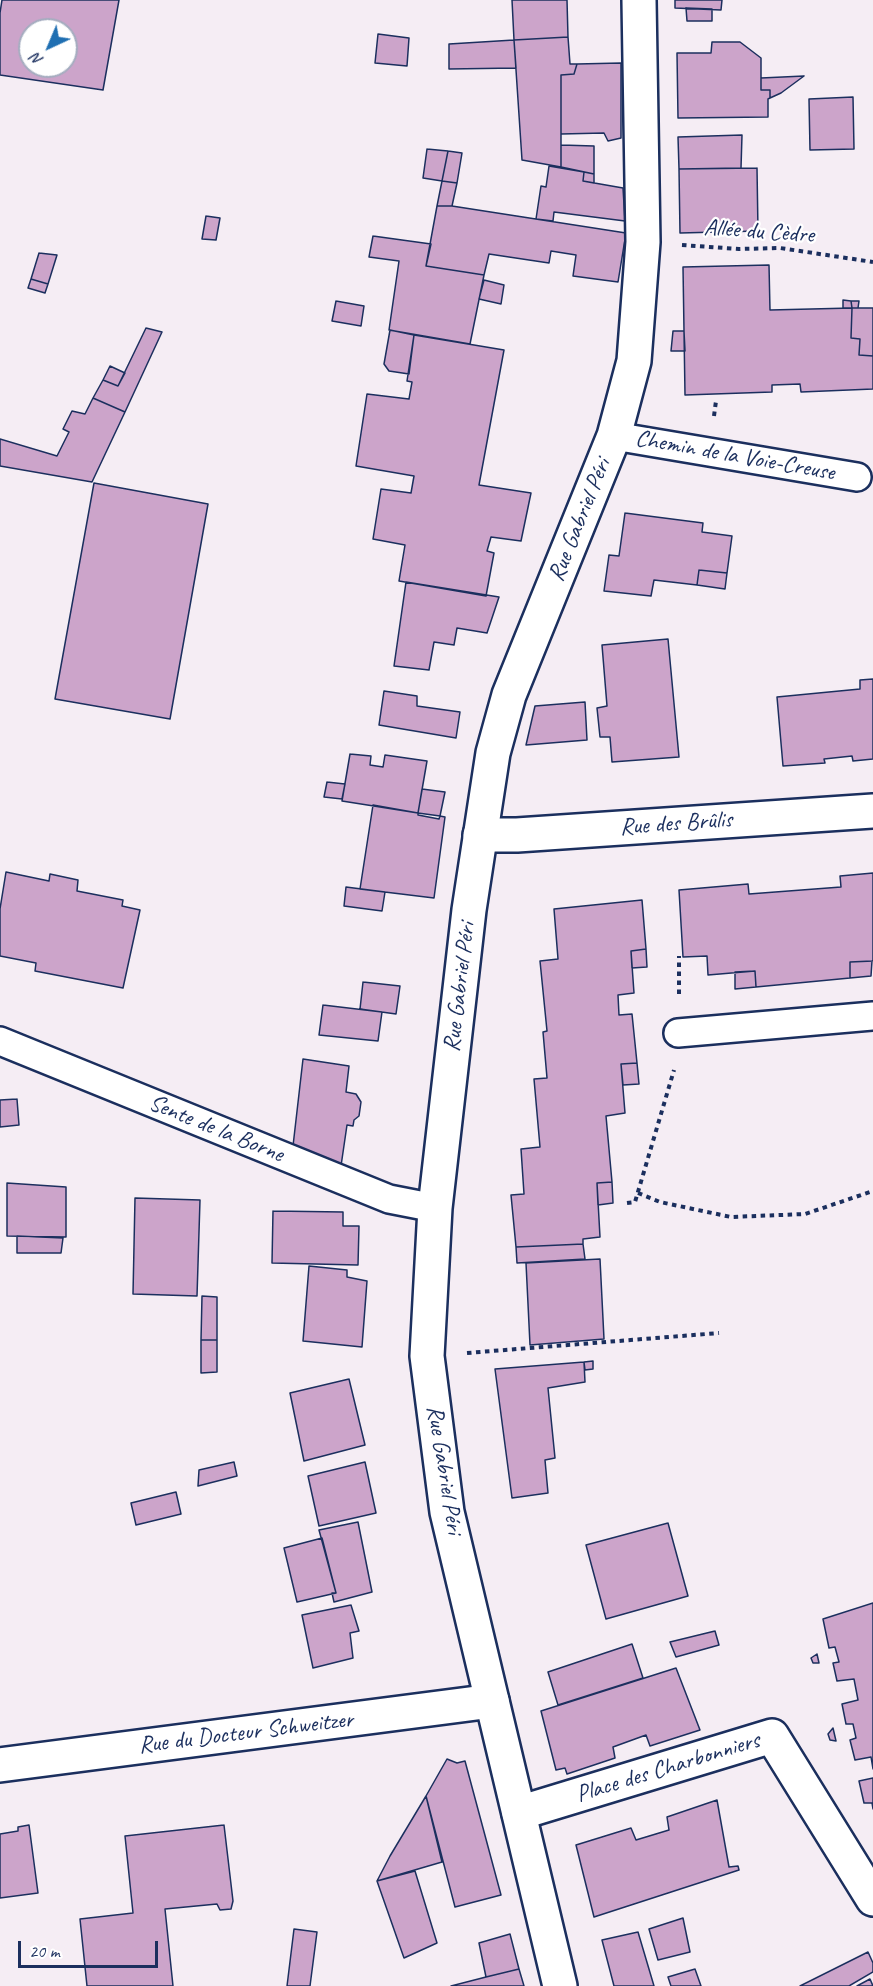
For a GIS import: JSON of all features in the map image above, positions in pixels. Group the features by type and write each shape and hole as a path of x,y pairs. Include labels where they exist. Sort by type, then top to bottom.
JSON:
{"street":[{"name":"Rue Gabriel Péri","path":"561,1985 447,1512 427,1356 435,1208 480,835 493,753 509,695 614,436 634,361 643,242 639,0"},
{"name":"Rue des Brûlis","path":"480,835 517,835 873,811"},
{"name":"Rue du Docteur Schweitzer","path":"0,1765 492,1701"},
{"name":"Place des Charbonniers","path":"519,1813 772,1736 873,1899"}],"lane":[{"name":"Chemin de la Voie-Creuse","path":"614,436 857,477"},
{"path":"678,1033 873,1016"},
{"name":"Sente de la Borne","path":"0,1041 388,1199 435,1208"}],"path":[{"name":"Allée du Cèdre","path":"643,242 739,249 780,248 873,262"},
{"path":"627,1203 635,1202 664,1109 679,1051 679,956"},
{"path":"638,1193 660,1202 731,1217 805,1214 873,1191"},
{"path":"427,1356 719,1332"}],"building":[{"path":"2,0 119,0 103,90 21,78 78,78 78,18 18,18 18,78 0,75"},
{"path":"512,0 567,0 568,37 514,40"},
{"path":"675,0 722,0 721,10 675,8"},
{"path":"686,8 712,9 712,21 687,21"},
{"path":"378,34 409,38 407,66 375,63"},
{"path":"568,37 570,64 577,64 574,74 561,75 561,167 522,160 514,40"},
{"path":"514,40 516,68 449,69 449,44"},
{"path":"712,42 740,42 761,58 761,90 770,90 768,117 678,118 677,53 711,53"},
{"path":"621,63 621,138 608,141 604,133 561,134 561,75 574,74 577,64"},
{"path":"804,76 770,98 770,90 761,90 761,78"},
{"path":"853,97 854,149 810,150 809,99"},
{"path":"742,135 741,168 679,169 678,137"},
{"path":"561,145 594,146 594,174 561,167"},
{"path":"427,149 448,151 442,181 423,178"},
{"path":"448,151 462,153 457,183 442,181"},
{"path":"549,166 584,172 583,181 623,188 625,221 554,212 553,221 536,219 541,186 546,187"},
{"path":"757,168 758,231 680,233 679,169"},
{"path":"584,172 594,174 594,183 583,181"},
{"path":"442,181 457,183 452,206 437,206"},
{"path":"437,206 452,206 626,233 618,282 573,276 576,255 551,251 549,263 489,254 484,275 426,266"},
{"path":"206,216 220,218 216,240 202,239"},
{"path":"373,236 431,244 426,266 484,275 470,344 389,330 399,261 369,257"},
{"path":"39,253 57,255 48,284 31,279"},
{"path":"769,265 770,310 852,308 851,338 860,339 859,355 873,356 873,389 801,392 800,384 772,385 772,392 685,395 683,267"},
{"path":"31,279 48,284 45,293 28,288"},
{"path":"484,280 504,285 501,304 479,299"},
{"path":"843,300 851,301 852,308 843,308"},
{"path":"336,301 364,306 361,326 332,321"},
{"path":"851,301 859,301 858,308 852,308"},
{"path":"852,308 873,308 873,356 859,355 860,339 851,338"},
{"path":"146,328 162,332 125,412 93,398 103,380 118,386"},
{"path":"390,330 414,335 409,374 389,371 384,364"},
{"path":"673,331 684,331 685,351 671,351"},
{"path":"414,335 504,350 479,485 531,493 521,541 491,537 487,551 494,553 486,596 399,581 405,545 373,539 381,489 411,493 414,476 356,466 367,394 409,399 412,382 407,381"},
{"path":"110,366 125,373 118,386 103,380"},
{"path":"93,398 125,412 92,482 0,466 0,439 57,456 69,432 63,429 72,411 85,414"},
{"path":"94,483 208,504 170,719 55,699"},
{"path":"625,513 703,523 702,532 732,536 727,573 699,570 697,585 654,580 651,596 604,591 609,555 619,556"},
{"path":"699,570 727,573 725,589 697,585"},
{"path":"406,582 499,597 487,633 457,628 454,645 434,642 429,670 394,666"},
{"path":"668,639 679,757 612,762 610,737 600,737 597,708 607,706 602,645"},
{"path":"873,679 873,759 853,761 852,756 824,759 825,763 783,766 777,697 860,689 860,680"},
{"path":"384,691 417,696 417,706 460,712 456,738 379,725"},
{"path":"585,702 587,740 526,745 535,706"},
{"path":"350,754 371,756 370,765 383,767 385,755 427,761 418,813 342,801"},
{"path":"327,782 345,784 342,799 324,797"},
{"path":"422,789 445,792 440,816 418,813"},
{"path":"373,805 439,819 440,816 445,817 434,898 360,889"},
{"path":"6,872 49,881 50,874 78,880 77,891 123,900 122,906 140,910 123,988 35,971 36,963 0,956 0,909"},
{"path":"873,873 873,961 850,962 850,978 756,987 755,971 708,975 707,956 683,957 679,890 748,884 749,894 841,887 840,876"},
{"path":"346,887 385,892 382,911 344,906"},
{"path":"642,900 646,949 631,951 634,993 618,995 619,1015 632,1014 637,1063 621,1064 625,1113 606,1116 612,1182 597,1183 600,1237 583,1239 583,1244 516,1247 511,1195 524,1194 521,1149 540,1147 534,1079 547,1078 543,1032 547,1031 540,961 558,959 554,909"},
{"path":"646,949 647,967 632,968 631,951"},
{"path":"872,961 871,976 850,978 850,962"},
{"path":"755,971 756,987 735,989 735,972"},
{"path":"363,982 400,986 396,1014 360,1009"},
{"path":"323,1005 382,1012 378,1041 319,1035"},
{"path":"303,1059 349,1066 346,1092 356,1094 361,1102 359,1116 354,1120 353,1126 347,1125 341,1166 293,1146"},
{"path":"637,1063 639,1084 623,1085 621,1064"},
{"path":"17,1099 19,1125 0,1127 0,1100"},
{"path":"612,1182 613,1203 598,1205 597,1183"},
{"path":"7,1183 66,1187 66,1237 7,1236"},
{"path":"135,1198 200,1200 197,1296 133,1294"},
{"path":"273,1211 343,1212 343,1226 359,1226 358,1265 272,1263"},
{"path":"17,1236 63,1238 61,1253 17,1253"},
{"path":"583,1244 585,1259 517,1263 516,1247"},
{"path":"600,1259 604,1339 530,1345 526,1263"},
{"path":"309,1266 347,1270 347,1277 367,1281 362,1347 303,1341"},
{"path":"202,1296 217,1297 217,1340 201,1340"},
{"path":"201,1340 217,1340 217,1372 201,1373"},
{"path":"593,1361 593,1369 585,1370 584,1362"},
{"path":"584,1362 585,1382 548,1388 555,1458 545,1460 548,1493 512,1498 495,1369"},
{"path":"349,1379 365,1445 304,1461 290,1393"},
{"path":"234,1462 237,1476 198,1486 199,1470"},
{"path":"365,1462 376,1513 319,1526 308,1476"},
{"path":"176,1492 181,1514 136,1525 131,1503"},
{"path":"358,1522 372,1592 334,1602 332,1593 336,1593 319,1530"},
{"path":"668,1523 688,1596 606,1619 586,1545"},
{"path":"322,1538 336,1593 297,1602 284,1548"},
{"path":"873,1603 873,1769 871,1757 855,1760 850,1740 856,1738 853,1724 846,1724 842,1704 858,1700 854,1679 837,1681 833,1663 839,1662 835,1647 829,1648 823,1619"},
{"path":"351,1605 359,1631 350,1633 353,1658 313,1668 302,1615"},
{"path":"715,1631 719,1645 676,1657 670,1642"},
{"path":"632,1644 643,1678 558,1705 548,1672"},
{"path":"817,1654 819,1663 813,1663 811,1658"},
{"path":"676,1668 700,1730 650,1746 646,1735 613,1747 615,1758 567,1774 565,1768 556,1770 541,1711"},
{"path":"833,1728 836,1741 830,1740 828,1734"},
{"path":"447,1759 457,1763 465,1761 501,1895 455,1907 426,1796"},
{"path":"873,1778 873,1809 872,1803 864,1803 859,1781"},
{"path":"426,1796 442,1862 377,1881 390,1856"},
{"path":"717,1800 729,1867 738,1866 739,1870 594,1917 576,1845 631,1828 636,1840 669,1830 667,1817"},
{"path":"29,1825 38,1893 0,1898 0,1834 18,1831 18,1827"},
{"path":"224,1825 233,1901 231,1909 220,1910 217,1904 165,1909 173,1986 87,1986 80,1919 133,1913 125,1836"},
{"path":"415,1871 437,1943 404,1958 377,1881"},
{"path":"683,1918 690,1952 658,1960 649,1929"},
{"path":"294,1929 317,1932 310,1986 287,1986"},
{"path":"638,1932 654,1986 614,1986 602,1940"},
{"path":"510,1934 519,1969 486,1977 479,1943"},
{"path":"868,1952 873,1963 873,1972 849,1986 800,1986"},
{"path":"519,1969 524,1986 451,1986 486,1977"},
{"path":"695,1969 701,1986 671,1986 668,1977"},
{"path":"870,1979 873,1986 857,1986"}]}
